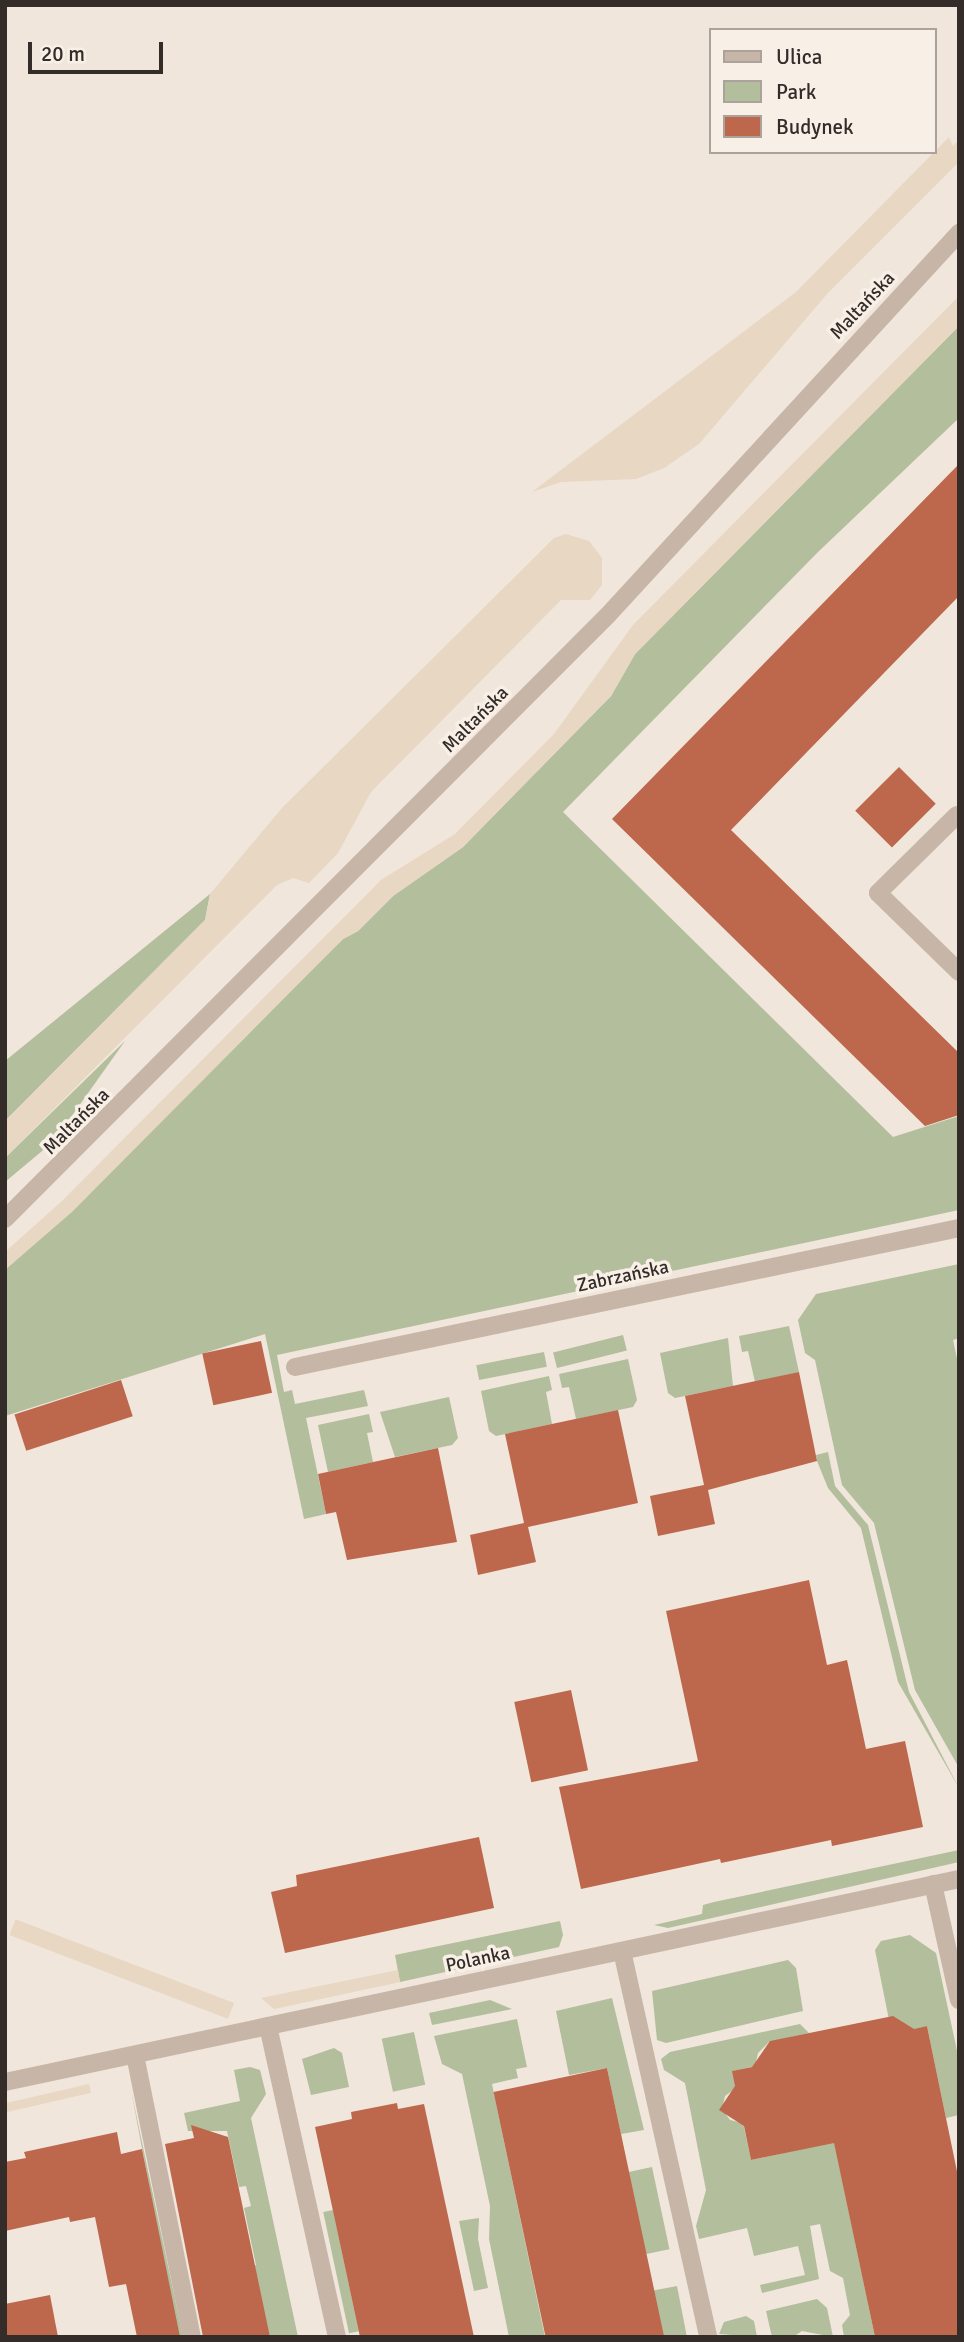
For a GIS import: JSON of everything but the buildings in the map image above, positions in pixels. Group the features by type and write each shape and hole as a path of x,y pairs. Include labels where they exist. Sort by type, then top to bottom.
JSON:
{"street":[{"name":"Maltańska","path":"5,1219 608,615 959,233"},
{"path":"957,815 878,893 959,972"},
{"name":"Zabrzańska","path":"295,1367 959,1227"},
{"name":"Polanka","path":"5,2082 959,1879"},
{"path":"933,1884 959,2000"},
{"path":"621,1951 708,2337"},
{"path":"268,2026 337,2337"},
{"path":"135,2055 192,2337"}],"green space":[{"path":"959,326 959,418 818,552 563,812 893,1137 959,1116 959,1210 277,1355 284,1392 292,1390 295,1404 364,1390 368,1406 306,1418 326,1514 304,1519 265,1334 5,1416 5,1270 343,939 358,931 393,896 463,847 611,696 635,654"},
{"path":"210,894 205,920 5,1121 5,1061"},
{"path":"125,1041 54,1141 5,1182 5,1158"},
{"path":"959,1264 959,1338 953,1340 959,1368 959,1768 915,1690 874,1523 842,1485 815,1360 805,1353 798,1320 816,1294"},
{"path":"789,1326 799,1372 755,1382 748,1351 742,1352 739,1336"},
{"path":"623,1335 627,1351 557,1368 553,1352"},
{"path":"728,1338 733,1386 675,1398 668,1393 660,1353"},
{"path":"544,1352 547,1367 479,1380 476,1365"},
{"path":"628,1359 637,1400 633,1407 576,1419 569,1387 562,1388 559,1374"},
{"path":"549,1376 552,1390 546,1392 552,1424 496,1436 489,1431 481,1391"},
{"path":"449,1397 458,1438 452,1445 395,1457 380,1412"},
{"path":"369,1414 373,1432 367,1433 373,1462 328,1472 318,1425"},
{"path":"828,1452 835,1486 868,1525 909,1692 959,1788 898,1682 861,1528 828,1488 817,1461 816,1455"},
{"path":"959,1850 959,1862 668,1928 654,1925 702,1914 703,1905 714,1902"},
{"path":"560,1921 563,1935 559,1947 400,1982 395,1955"},
{"path":"910,1935 936,1953 959,2060 959,2115 946,2118 927,2026 911,2030 901,2021 889,2020 875,1950 881,1941"},
{"path":"788,1960 796,1968 803,2011 666,2043 657,2040 652,1991"},
{"path":"612,1998 644,2130 621,2134 607,2068 569,2075 556,2011"},
{"path":"490,2000 512,2009 432,2025 429,2013"},
{"path":"517,2019 527,2067 516,2069 518,2078 492,2084 545,2337 509,2337 489,2239 490,2206 462,2074 442,2064 434,2036"},
{"path":"800,2024 809,2033 769,2042 758,2053 755,2066 733,2071 736,2088 725,2096 722,2109 730,2120 743,2123 751,2160 793,2151 826,2103 875,2337 844,2337 842,2325 850,2315 843,2278 830,2271 820,2224 810,2226 819,2279 762,2293 760,2285 805,2275 798,2246 754,2256 747,2228 699,2239 696,2226 706,2190 685,2083 664,2070 661,2059 670,2052"},
{"path":"414,2032 425,2085 393,2092 382,2039"},
{"path":"334,2048 342,2053 349,2087 311,2095 302,2059"},
{"path":"250,2067 260,2070 266,2094 251,2118 298,2337 270,2337 246,2267 256,2265 244,2208 251,2206 246,2186 239,2187 227,2131 188,2131 184,2113 240,2101 234,2070"},
{"path":"131,2090 183,2337 178,2337"},
{"path":"652,2167 669,2249 645,2254 628,2172"},
{"path":"333,2210 359,2331 349,2333 323,2212"},
{"path":"479,2218 478,2239 488,2288 474,2291 459,2221"},
{"path":"677,2286 687,2337 662,2337 653,2291"},
{"path":"817,2299 827,2308 833,2337 802,2331 793,2337 772,2337 766,2311"},
{"path":"746,2316 754,2321 757,2337 719,2334 724,2322"}],"shaded area":[{"path":"949,137 953,146 959,140 959,162 827,294 699,444 664,468 636,479 561,482 532,492 796,292 932,154 936,154 936,150"},
{"path":"959,296 959,326 635,654 611,696 463,847 393,896 358,931 343,939 72,1212 5,1270 5,1252 62,1201 381,880 455,834 554,734 633,625"},
{"path":"566,534 589,541 602,558 602,585 590,600 561,600 371,792 338,853 309,883 293,878 277,885 5,1158 5,1121 205,920 210,894 282,808 554,538"},
{"path":"16,1919 234,2003 228,2019 9,1935"},
{"path":"398,1970 400,1982 274,2009 261,1998"},
{"path":"89,2084 91,2093 7,2112 5,2103"}]}
